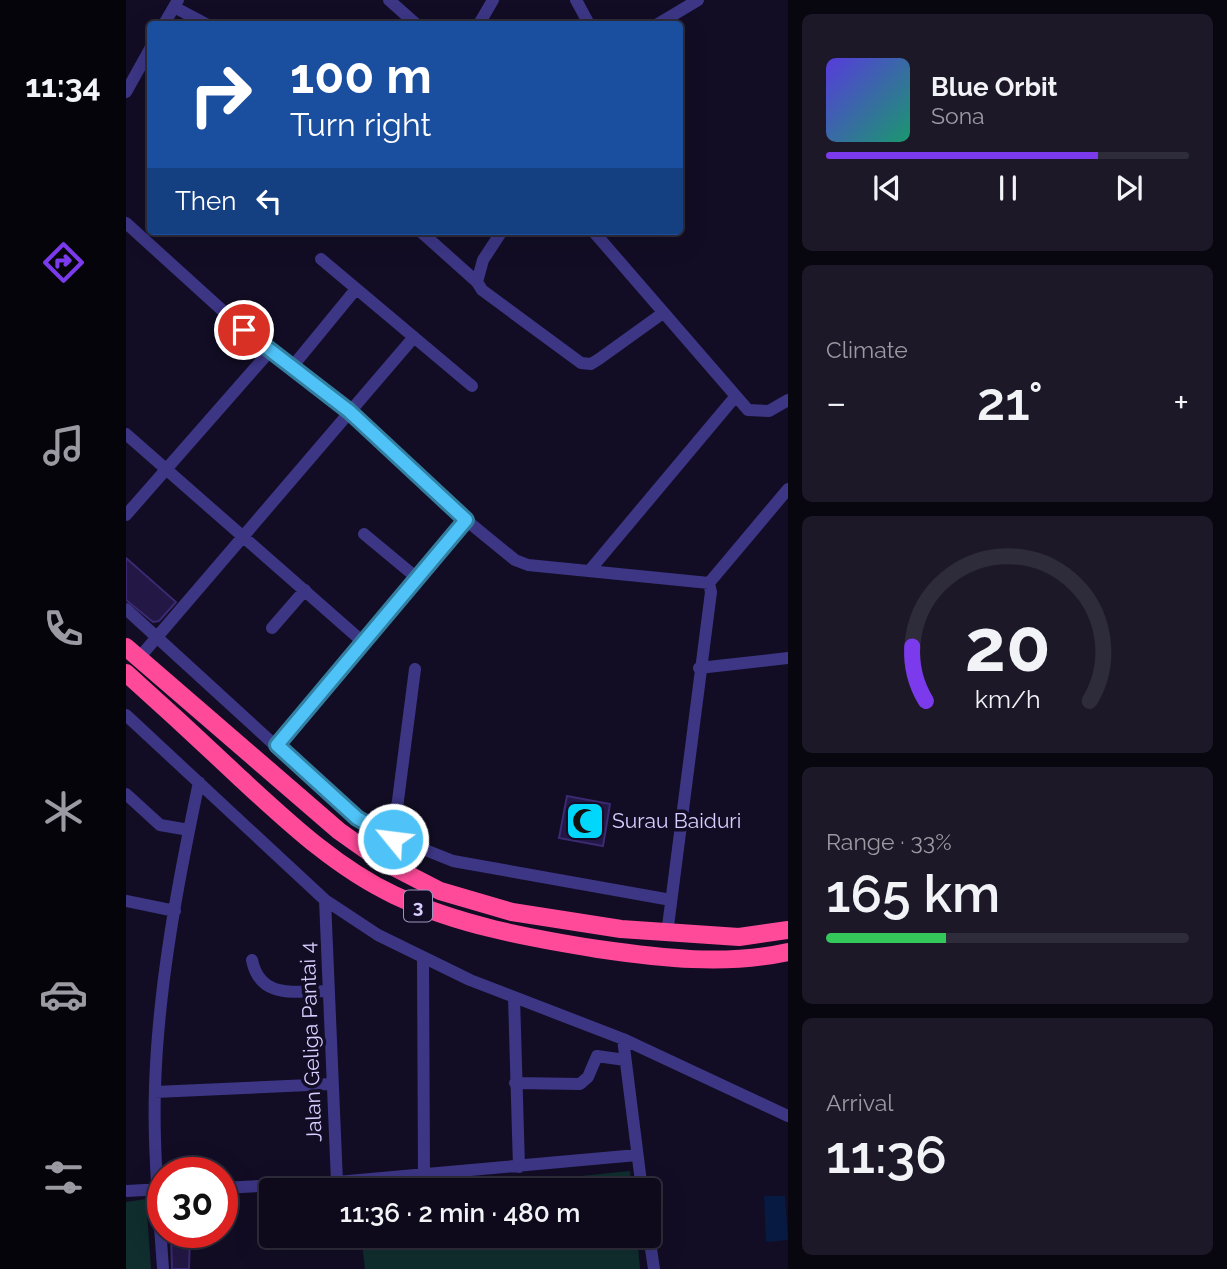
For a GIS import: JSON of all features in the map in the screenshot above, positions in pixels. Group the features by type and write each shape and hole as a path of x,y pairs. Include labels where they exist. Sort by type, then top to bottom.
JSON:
{"highway":[{"name":"3","path":"132,653 339,831 422,884 455,897 512,912 667,934 739,937 788,930"},
{"name":"3","path":"126,673 320,849 363,878 409,902 477,925 566,944 644,956 722,960 788,952"}],"street":[{"path":"389,0 411,21"},
{"path":"481,21 493,0"},
{"path":"576,0 587,21"},
{"path":"663,21 698,0"},
{"path":"166,21 176,4 202,21"},
{"path":"126,92 147,54"},
{"path":"126,223 270,351 349,411 466,520 515,560 528,565 709,583"},
{"path":"424,235 477,282 482,290 580,363 591,364 663,313"},
{"path":"477,282 483,260 499,235"},
{"path":"596,235 748,410 762,413 788,400"},
{"path":"321,259 472,386"},
{"path":"292,367 356,289"},
{"path":"132,653 158,636 414,337"},
{"path":"126,515 270,351"},
{"path":"590,570 735,397"},
{"path":"126,434 363,642"},
{"path":"667,934 709,583 788,489"},
{"path":"277,745 466,520"},
{"path":"364,534 417,578"},
{"path":"272,628 305,590"},
{"path":"126,608 357,818 393,839 453,861 671,900"},
{"path":"699,668 788,657"},
{"path":"393,839 415,669"},
{"path":"126,715 325,900 378,935 423,958 514,997 623,1039 788,1116"},
{"path":"158,1157 155,1092 175,911 199,782"},
{"path":"126,794 160,825 189,830"},
{"name":"Jalan Geliga Pantai 4","path":"325,900 337,1178"},
{"path":"126,901 175,911"},
{"path":"423,958 424,1174"},
{"path":"252,960 256,976 265,986 280,990 328,991"},
{"path":"514,997 519,1167"},
{"path":"623,1039 640,1178"},
{"path":"515,1083 580,1084 588,1077 597,1056 625,1060"},
{"path":"155,1092 331,1084"},
{"path":"380,1178 637,1156"},
{"path":"238,1187 259,1186"},
{"path":"126,1191 147,1190"},
{"path":"162,1248 163,1269"},
{"path":"650,1248 653,1269"}],"green space":[{"path":"630,1171 631,1178 562,1178"},
{"path":"146,1199 147,1248 150,1248 151,1269 126,1269 126,1202"},
{"path":"362,1248 638,1248 640,1269 365,1269"}],"water":[{"path":"764,1196 785,1196 788,1240 766,1242"}],"building":[{"path":"126,558 176,602 159,621 153,622 126,600"},
{"name":"Surau Baiduri","path":"567,796 610,804 603,846 559,838"},
{"path":"171,1248 190,1248 189,1269 172,1269"}],"place":[{"name":"Surau Baiduri","path":"585,821"}],"route":[{"path":"244,330 349,411 466,520 277,745 357,818 393,839"}]}
